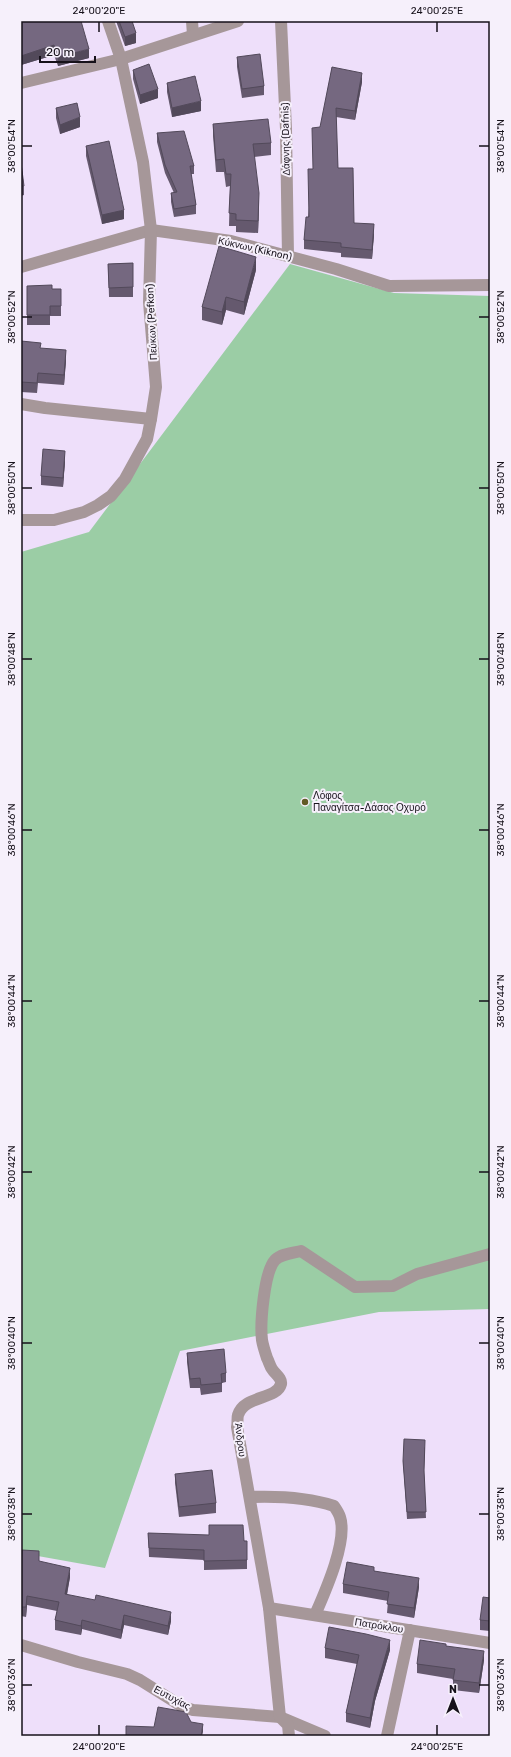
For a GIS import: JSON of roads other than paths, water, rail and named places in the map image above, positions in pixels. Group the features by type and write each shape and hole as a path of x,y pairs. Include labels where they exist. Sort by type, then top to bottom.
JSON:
{"street":[{"name":"Πεύκων (Pefkon)","path":"21,520 54,520 98,506 111,496 125,479 147,439 151,419 156,387 149,302 151,230 143,162 122,60 108,21"},
{"path":"192,21 193,35"},
{"path":"21,83 122,60 238,21"},
{"name":"Δάφνης (Dafnis)","path":"281,21 286,129 288,256"},
{"name":"Κύκνων (Kiknon)","path":"21,268 151,230 231,241 389,286 490,285"},
{"path":"21,404 45,408 151,419"},
{"name":"Άνδρου","path":"289,1736 288,1725 280,1717 269,1608 237,1427 238,1415 242,1408 250,1402 272,1394 280,1386 280,1379 272,1369 262,1341 266,1282 269,1269 275,1260 282,1256 301,1251 355,1287 394,1286 417,1274 490,1254"},
{"path":"250,1498 276,1496 318,1500 334,1506 341,1518 341,1541 334,1570 315,1615"},
{"name":"Πατρόκλου","path":"269,1608 490,1643"},
{"path":"387,1736 410,1630"},
{"name":"Ευτυχίας","path":"21,1645 78,1662 127,1674 140,1680 183,1707 193,1710 280,1717 325,1736"}],"place":[{"name":"Λόφος Παναγίτσα-Δάσος Οχυρό","path":"305,802"}]}
